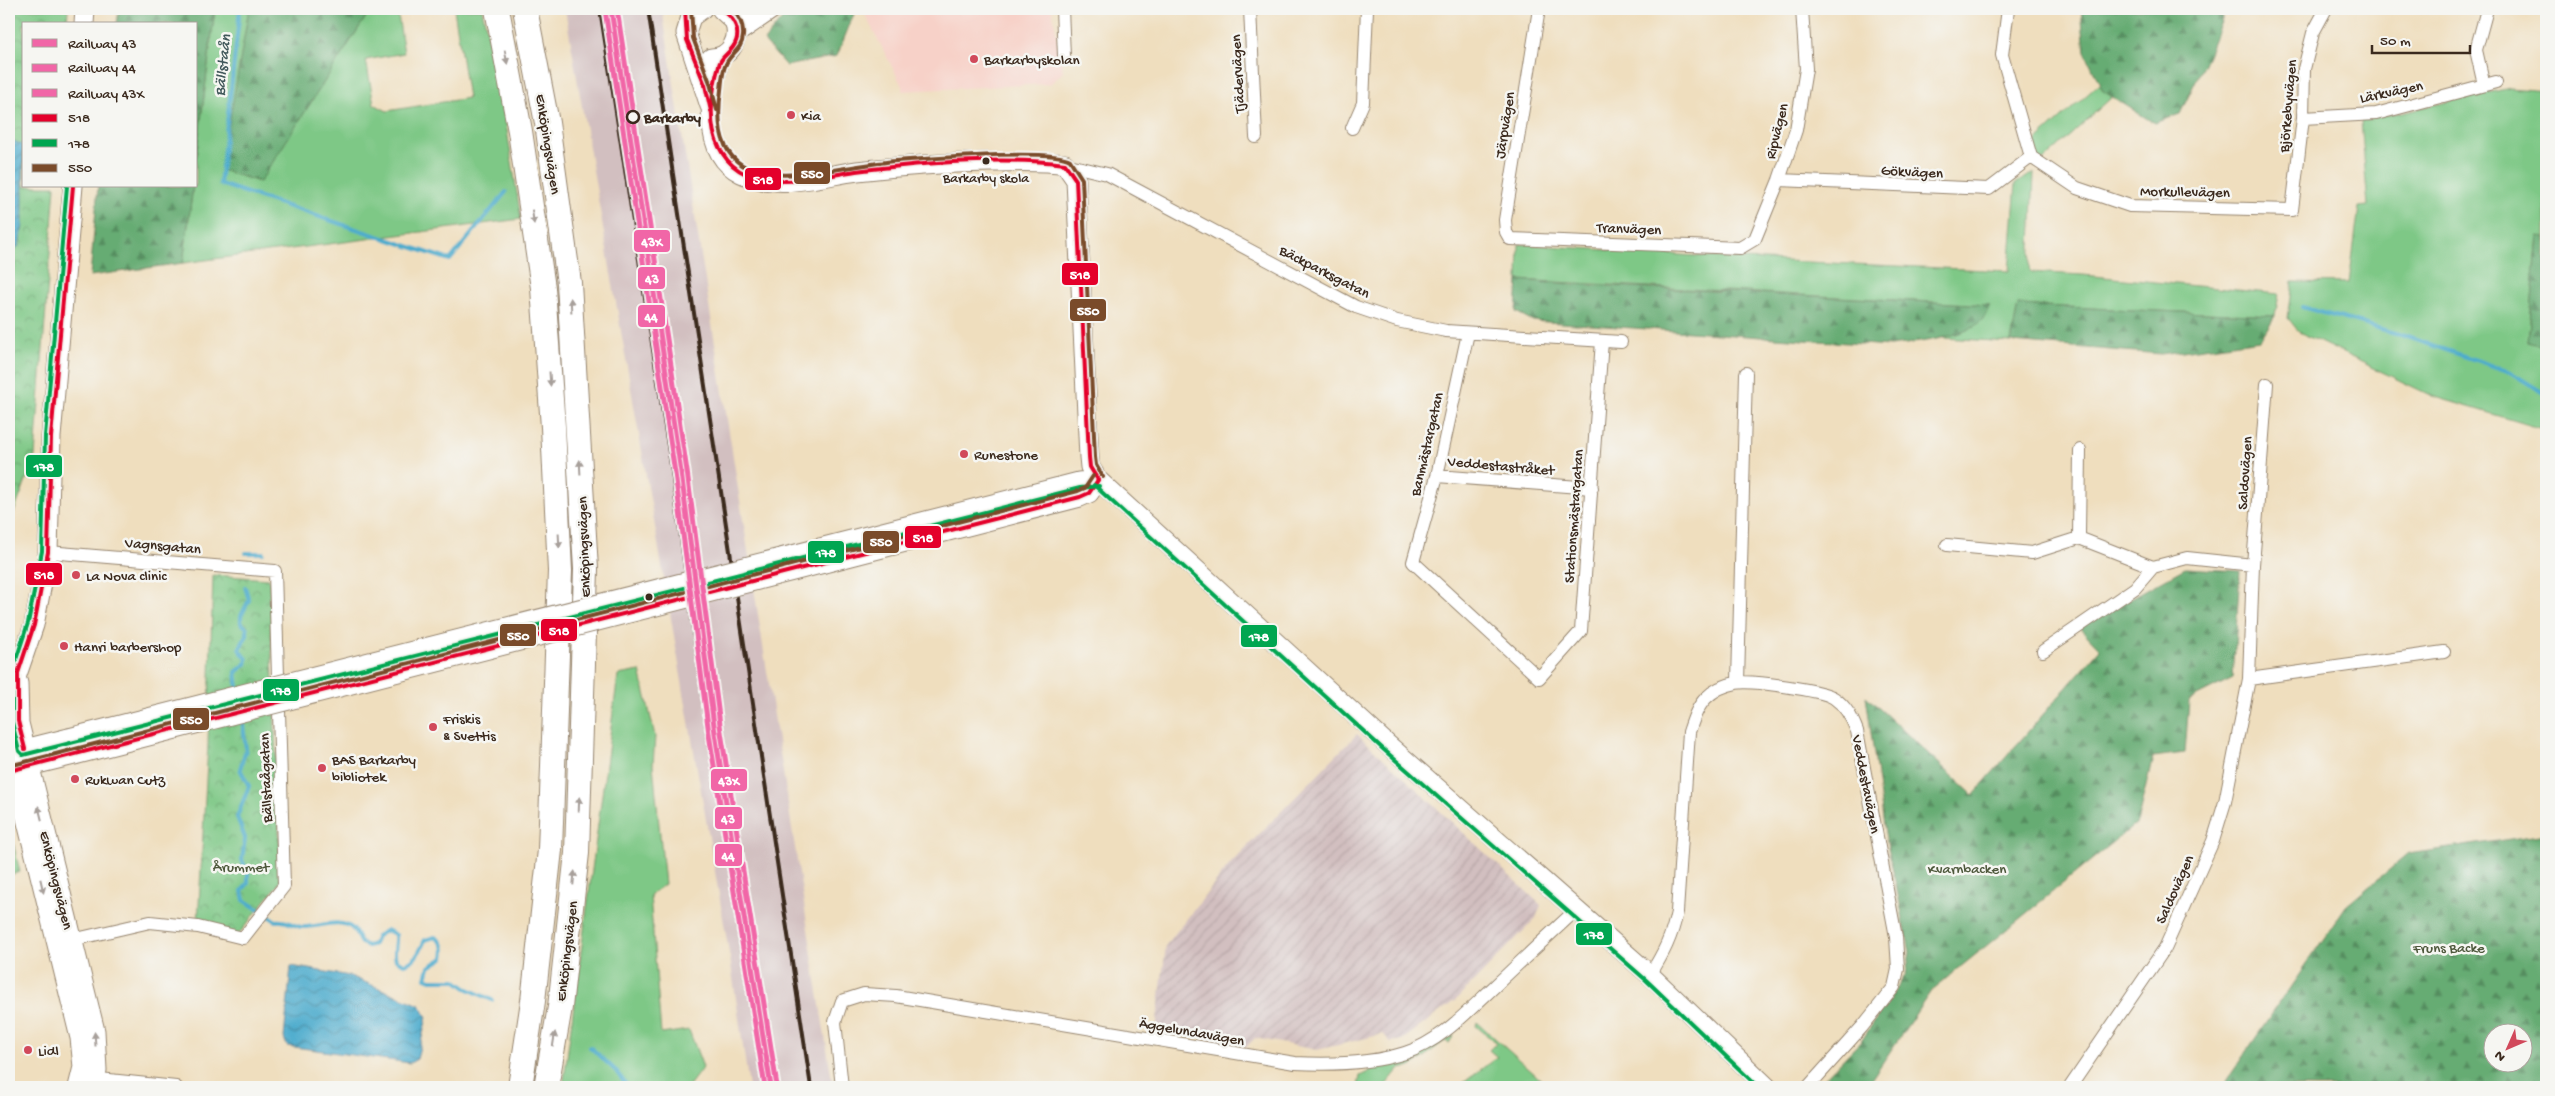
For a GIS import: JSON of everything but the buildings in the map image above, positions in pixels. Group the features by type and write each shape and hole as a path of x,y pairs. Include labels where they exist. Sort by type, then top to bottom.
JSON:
{"highway":[{"name":"Enköpingsvägen","path":"497,9 520,131 543,288 553,427 560,571 550,850 533,1002 520,1087"},
{"name":"Enköpingsvägen","path":"525,9 547,123 569,283 586,569 577,853 560,1007 546,1087"}],"street":[{"path":"84,9 84,22"},
{"path":"702,9 687,15 686,33 710,106 711,123 718,147 740,172 758,178 802,181 857,171 951,163 1045,161 1065,164 1076,180 1090,467 1098,480 1171,549 1575,911 1650,975 1767,1087"},
{"path":"724,10 746,9"},
{"path":"737,33 772,9"},
{"path":"1062,9 1064,56"},
{"name":"Tjädervägen","path":"1250,9 1256,137"},
{"path":"1352,128 1363,103 1367,9"},
{"name":"Järpvägen","path":"1516,241 1510,239 1506,232 1505,220 1539,9"},
{"name":"Ripvägen","path":"1740,248 1755,239 1779,180 1796,130 1806,69 1802,9"},
{"path":"2008,9 2002,55 2031,156"},
{"name":"Björkebyvägen","path":"2292,210 2303,118 2304,69 2313,33 2326,9"},
{"path":"692,49 707,57 721,56 732,47 737,33 734,20 724,10"},
{"name":"Lärkvägen","path":"2303,118 2376,114 2490,83 2476,50 2486,14"},
{"path":"710,106 721,56"},
{"name":"Gökvägen","path":"1779,180 1989,189 2031,156"},
{"name":"Morkullevägen","path":"2031,156 2078,188 2130,206 2292,210"},
{"name":"Bäckparksgatan","path":"1065,164 1107,174 1356,307 1397,321 1446,331 1620,342"},
{"name":"Enköpingsvägen","path":"9,698 34,625 48,552 51,437 73,188"},
{"name":"Tranvägen","path":"1516,241 1740,248"},
{"name":"Banmästargatan","path":"1468,333 1437,476 1412,562 1539,678"},
{"name":"Stationsmästargatan","path":"1539,678 1581,631 1602,341"},
{"path":"1738,682 1746,373"},
{"name":"Saldovägen","path":"2070,1087 2165,948 2191,896 2213,841 2225,802 2249,679 2253,565 2267,384"},
{"path":"2079,538 2080,450"},
{"name":"Veddestastråket","path":"1437,476 1592,488"},
{"path":"15,759 72,747 822,555 1080,497 1089,493 1098,480"},
{"path":"1947,545 2032,553 2079,538 2153,567"},
{"name":"Vagnsgatan","path":"48,552 275,571"},
{"path":"2043,650 2135,588 2153,567 2187,558 2253,565"},
{"name":"Bällstaågatan","path":"72,940 150,922 198,927 243,938 256,920 280,894 284,886 286,874 275,571"},
{"path":"2249,679 2444,652"},
{"name":"Enköpingsvägen","path":"18,673 18,721 15,759 80,1038 87,1082"},
{"name":"Veddestavägen","path":"1650,975 1667,947 1673,932 1677,912 1690,732 1696,712 1706,698 1720,688 1738,682 1815,691 1834,698 1842,704 1852,717 1858,738 1896,937 1898,969 1894,987 1862,1028 1808,1087"},
{"name":"Enköpingsvägen","path":"15,759 72,940 95,1032 87,1082"},
{"name":"Äggelundavägen","path":"842,1087 835,1022 842,1001 864,994 896,996 1295,1064 1351,1063 1380,1059 1413,1050 1455,1022 1575,911"},
{"path":"87,1082 176,1087"}],"shaded area":[{"path":"565,9 662,9 833,1087 749,1087 730,958"},
{"name":"Barkarbyskolan","path":"862,9 1052,9 1063,72 1050,84 902,91 902,86"},
{"path":"1357,734 1541,905 1536,918 1457,999 1402,1040 1391,1042 1383,1034 1317,1050 1255,1038 1246,1047 1156,1029 1166,945 1231,863"}],"green space":[{"path":"9,9 68,9 67,22 22,22 22,188 55,188 35,456 9,526"},
{"path":"119,9 215,9 198,143 198,22 117,22"},
{"path":"215,9 249,9 222,169 259,182 371,9 397,9 404,53 366,60 374,104 387,111 468,98 454,9 482,9 501,92 521,219 183,263 193,188 198,188 198,143"},
{"path":"249,9 371,9 260,182 221,170"},
{"path":"790,9 856,9 837,56 786,66 764,41"},
{"path":"2081,9 2226,9 2208,55 2180,114 2154,123 2103,91 2085,52"},
{"path":"2099,84 2112,97 2040,163 2029,147"},
{"path":"2510,88 2546,91 2546,237 2538,236 2528,342 2546,346 2546,430 2432,396 2299,332 2288,318 2293,282 2349,283 2359,207 2368,206 2361,121"},
{"path":"2034,173 2030,272 2083,275 2279,294 2275,316 2018,305 2011,342 1943,338 1982,320 1989,305 1518,280 1519,244 1741,259 2009,271 2016,183"},
{"path":"98,188 193,188 183,263 90,276"},
{"path":"2538,235 2546,237 2546,346 2528,342"},
{"path":"1518,280 1990,305 1983,319 1965,331 1939,338 1890,346 1533,321 1516,312"},
{"path":"2018,305 2275,316 2260,340 2161,354 2011,342"},
{"name":"Kvarnbacken","path":"2185,568 2240,571 2233,678 2189,700 2185,753 2153,757 2137,823 1931,991 1866,1087 1816,1087 1862,1040 1906,974 1910,952 1885,833 1866,696 1973,795 2100,649 2079,627"},
{"name":"Årummet","path":"213,575 269,579 281,881 238,935 198,922 208,744"},
{"path":"640,671 655,736 653,765 665,884 650,895 661,1034 689,1030 703,1067 688,1087 563,1087 618,675"},
{"path":"9,825 20,872 9,875"},
{"name":"Fruns Backe","path":"2546,834 2546,1087 2222,1087 2346,906 2408,854"},
{"path":"1477,1022 1549,1087 1458,1087 1497,1057 1489,1050 1496,1043 1476,1026"},
{"path":"1454,1035 1449,1043 1445,1041 1418,1062 1399,1069 1384,1087 1358,1087 1360,1076 1372,1070 1416,1057"}],"water":[{"path":"9,139 22,145 23,226 19,246 9,254 9,172 11,168 9,166"},
{"path":"291,966 350,976 420,1005 427,1017 417,1059 410,1063 287,1046 284,1038"}],"waterway":[{"path":"9,80 14,9"},
{"path":"240,9 220,184 450,260 506,192"},
{"path":"2302,307 2399,334 2511,372 2546,394"},
{"name":"Bällstaån","path":"246,553 263,553"},
{"name":"Bällstaån","path":"238,689 236,672 246,664 247,659 239,649 247,635 247,628 241,623 241,616 249,600 245,587"},
{"name":"Bällstaån","path":"242,718 246,749 240,769 249,786 237,817 245,838 242,860 248,874 248,883 242,891 244,900 276,921 283,921 302,927 335,923 348,926 354,930 361,943 368,946 374,944 377,936 387,930 396,935 396,960 404,964 415,958 425,940 435,937 443,946 443,958 429,967 426,978 431,980 455,980 466,988 492,1000"},
{"path":"590,1047 615,1070 628,1087"}],"railway":[{"path":"600,9 672,472 707,735 763,1087"},
{"path":"648,9 811,1087"}],"rail line":[{"name":"43","path":"611,9 681,472 715,733 771,1087"},
{"name":"43X","path":"617,9 687,471 721,732 777,1086"},
{"name":"44","path":"605,10 675,473 709,734 765,1087"}],"transit line":[{"name":"518","path":"685,9 687,40 705,85 711,111"},
{"name":"550","path":"691,9 693,38 710,83 717,110"},
{"name":"518","path":"721,9 730,16 736,26 737,36 733,47 719,65 713,95 713,128 719,147 728,161 746,174 762,179 792,181 856,171 934,163 1015,161 1065,164 1076,180 1089,457 1090,467 1098,480"},
{"name":"550","path":"732,9 743,28 743,36 741,45 728,60 723,73 719,120 725,146 732,156 742,165 755,171 785,175 800,174 896,161 987,155 1039,155 1070,160 1082,179 1095,457 1096,465 1103,477"},
{"name":"178","path":"67,188 45,436 42,551 28,623 12,672 12,722 19,751 23,755 1080,488 1099,486"},
{"name":"518","path":"25,749 18,721 18,673 34,625 48,552 51,437 73,188"},
{"name":"550","path":"9,766 1078,491 1085,488 1093,476"},
{"name":"518","path":"13,770 1080,497 1089,493 1098,480"},
{"name":"178","path":"1094,485 1383,749 1646,980 1758,1087"}],"place":[{"name":"Barkarbyskolan","path":"974,59"},
{"name":"Kia","path":"791,115"},
{"name":"Barkarby","path":"633,117"},
{"name":"Barkarby skola","path":"986,161"},
{"name":"Runestone","path":"964,454"},
{"name":"La Nova clinic","path":"76,575"},
{"name":"Hanri barbershop","path":"64,646"},
{"name":"Friskis & Svettis","path":"433,727"},
{"name":"BAS Barkarby bibliotek","path":"322,768"},
{"name":"Rukwan Cutz","path":"75,779"},
{"name":"Lidl","path":"28,1050"}]}
